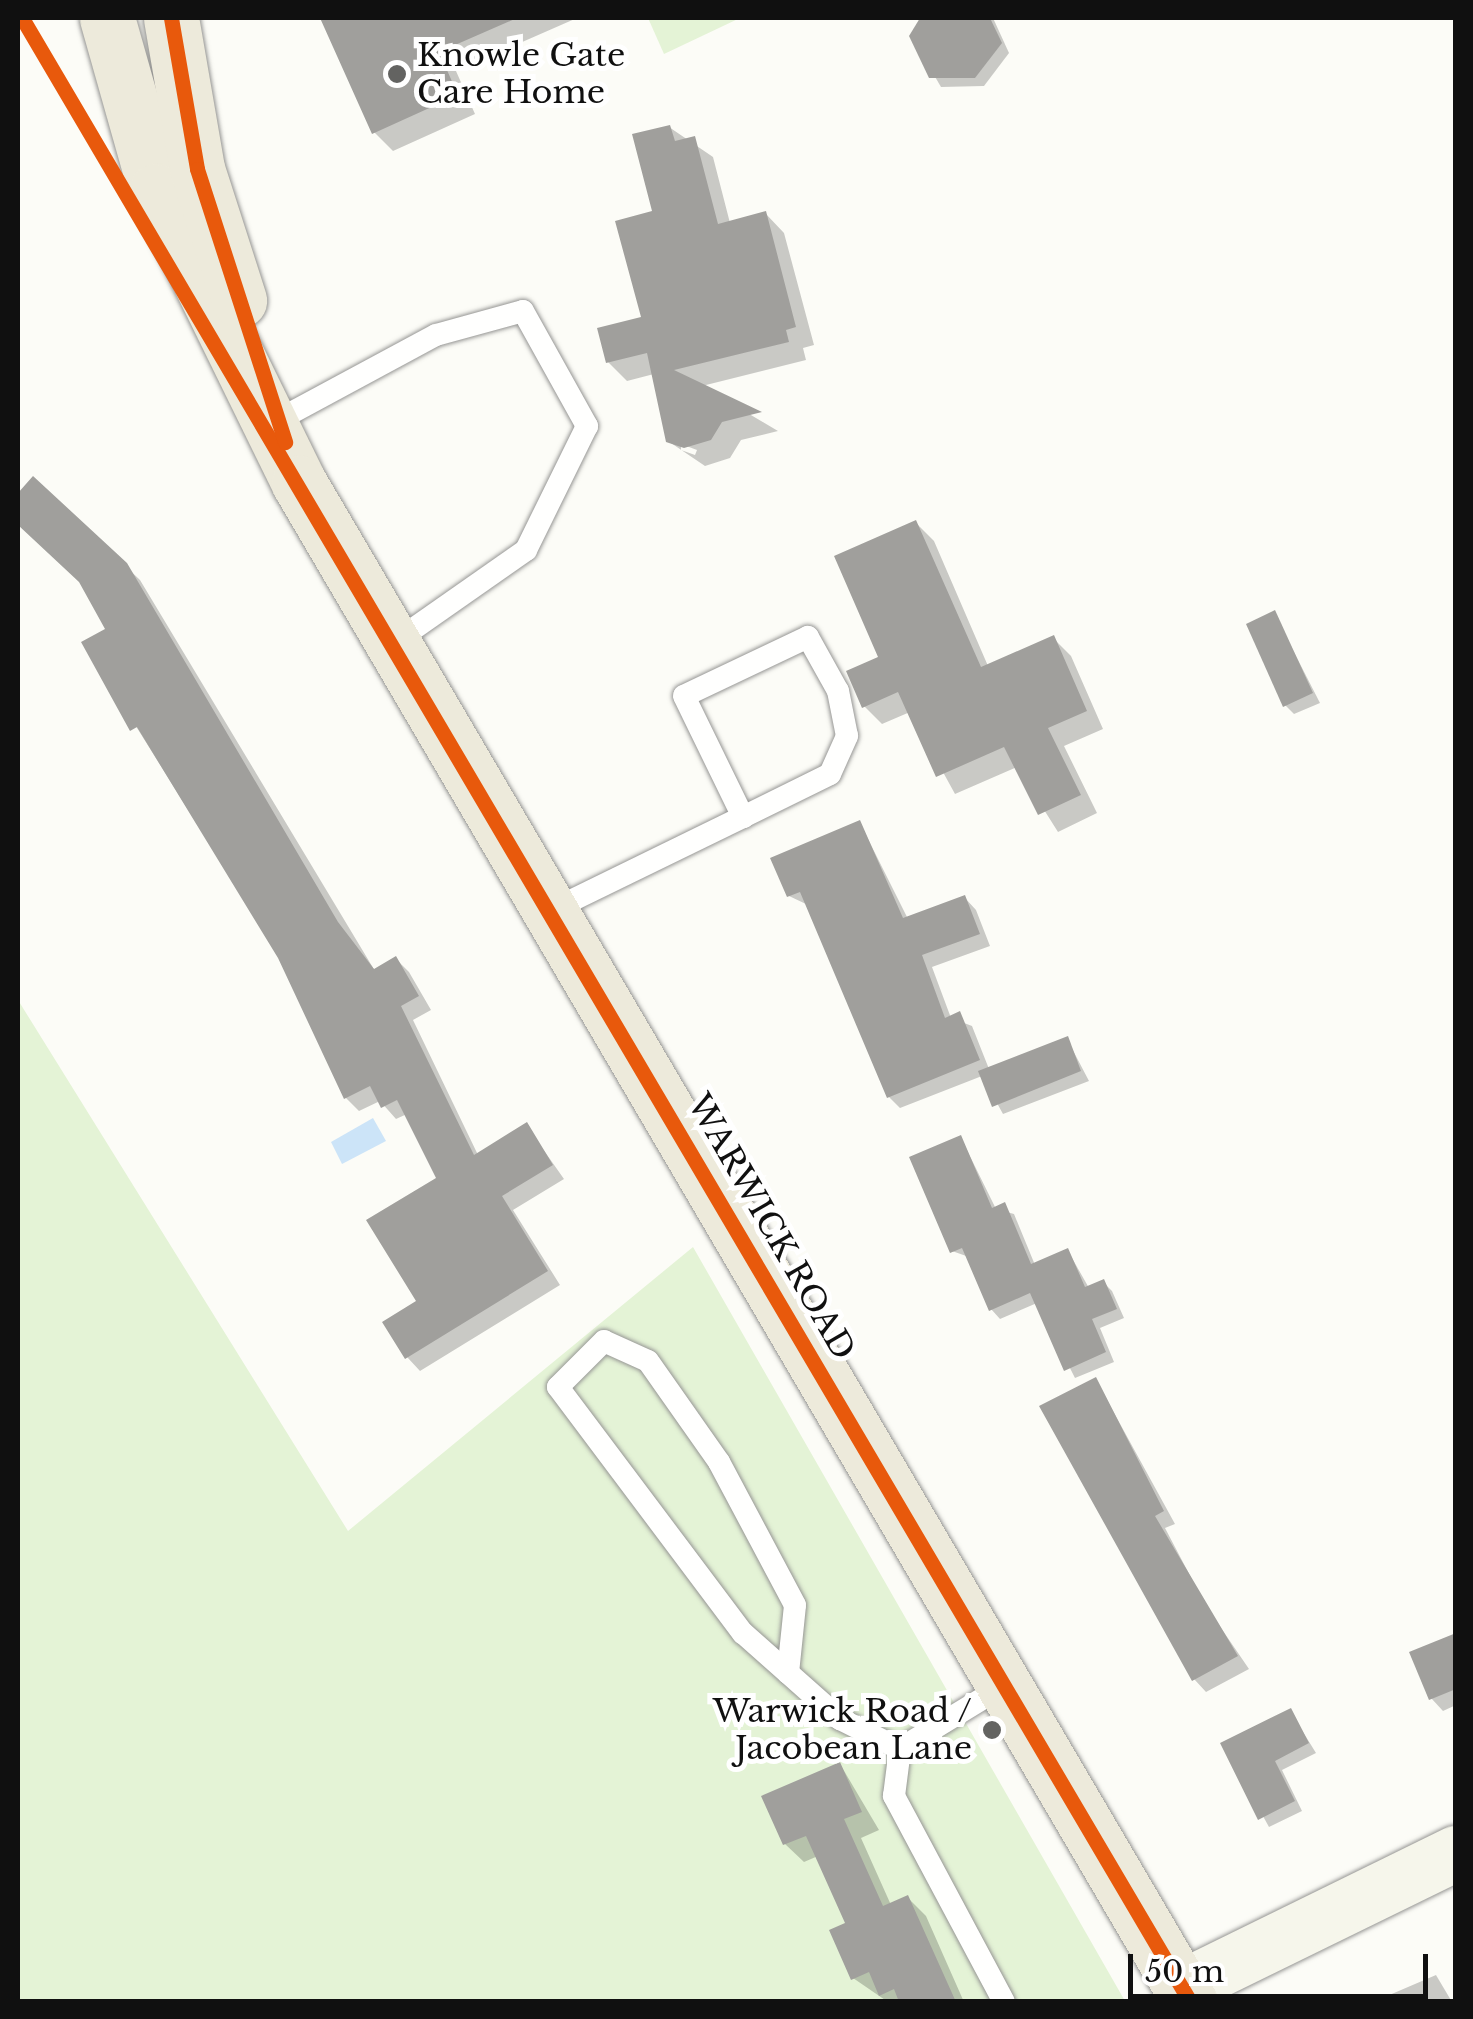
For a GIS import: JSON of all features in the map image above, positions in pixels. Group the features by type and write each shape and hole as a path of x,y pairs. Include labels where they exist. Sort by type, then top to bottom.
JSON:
{"main road":[{"path":"107,18 156,191 298,484"},
{"path":"172,18 197,169 298,484"},
{"name":"WARWICK ROAD","path":"298,484 1186,1994"}],"street":[{"path":"1186,1994 1456,1853"}],"lane":[{"path":"278,420 436,335 524,311 587,426 526,550 394,643"},
{"path":"552,910 742,817 843,759 838,692 808,637 684,696 742,817"},
{"path":"788,1673 795,1605 719,1462 648,1361 604,1341 558,1387 742,1633 840,1719 900,1749"},
{"path":"900,1749 1005,1686"},
{"path":"900,1749 894,1796 1004,2002"}],"green space":[{"path":"648,18 740,18 664,54"},
{"path":"18,1000 348,1531 693,1247 1125,2001 18,2001"}],"water":[{"path":"373,1118 386,1141 342,1164 331,1142"}],"building":[{"name":"Knowle Gate Care Home","path":"320,18 517,18 439,52 458,95 372,134"},
{"path":"920,18 990,18 1002,43 975,78 929,78 909,36"},
{"path":"670,125 675,141 695,136 718,224 766,211 796,327 786,330 789,342 674,370 762,412 722,422 711,440 684,448 666,442 647,353 606,363 597,328 641,317 615,221 652,211 632,134"},
{"path":"33,476 127,563 338,922 374,969 396,956 419,996 401,1006 474,1155 527,1122 553,1165 502,1196 548,1271 405,1359 382,1322 416,1301 366,1220 436,1178 397,1100 381,1108 370,1086 344,1099 278,958 137,727 130,731 81,642 105,629 79,582 18,525 18,493"},
{"path":"916,520 981,667 1054,635 1087,711 1048,728 1081,795 1038,815 1004,747 936,777 898,692 862,708 846,671 878,657 834,556"},
{"path":"1275,610 1313,693 1283,707 1246,624"},
{"path":"860,820 903,918 965,895 980,934 922,955 945,1018 960,1011 980,1060 887,1098 800,892 787,897 770,858"},
{"path":"1068,1036 1081,1071 992,1107 978,1071"},
{"path":"961,1135 992,1208 1005,1202 1031,1264 1068,1248 1085,1287 1104,1279 1117,1309 1092,1319 1106,1352 1064,1371 1030,1293 989,1311 962,1248 950,1253 909,1157"},
{"path":"1096,1377 1164,1511 1155,1516 1238,1656 1192,1681 1039,1406"},
{"path":"1456,1633 1456,1689 1429,1700 1409,1652"},
{"path":"1291,1708 1309,1743 1275,1761 1295,1801 1258,1820 1220,1743"},
{"path":"840,1762 862,1812 844,1819 883,1906 908,1895 956,2002 899,2002 894,1989 879,1996 869,1972 851,1980 829,1930 845,1923 806,1836 783,1845 761,1796"}],"cycle path":[{"path":"22,18 1190,2002"},
{"path":"171,18 197,169 285,442"}],"place":[{"name":"Knowle Gate Care Home","path":"397,74"},
{"name":"Warwick Road / Jacobean Lane","path":"992,1730"}]}
